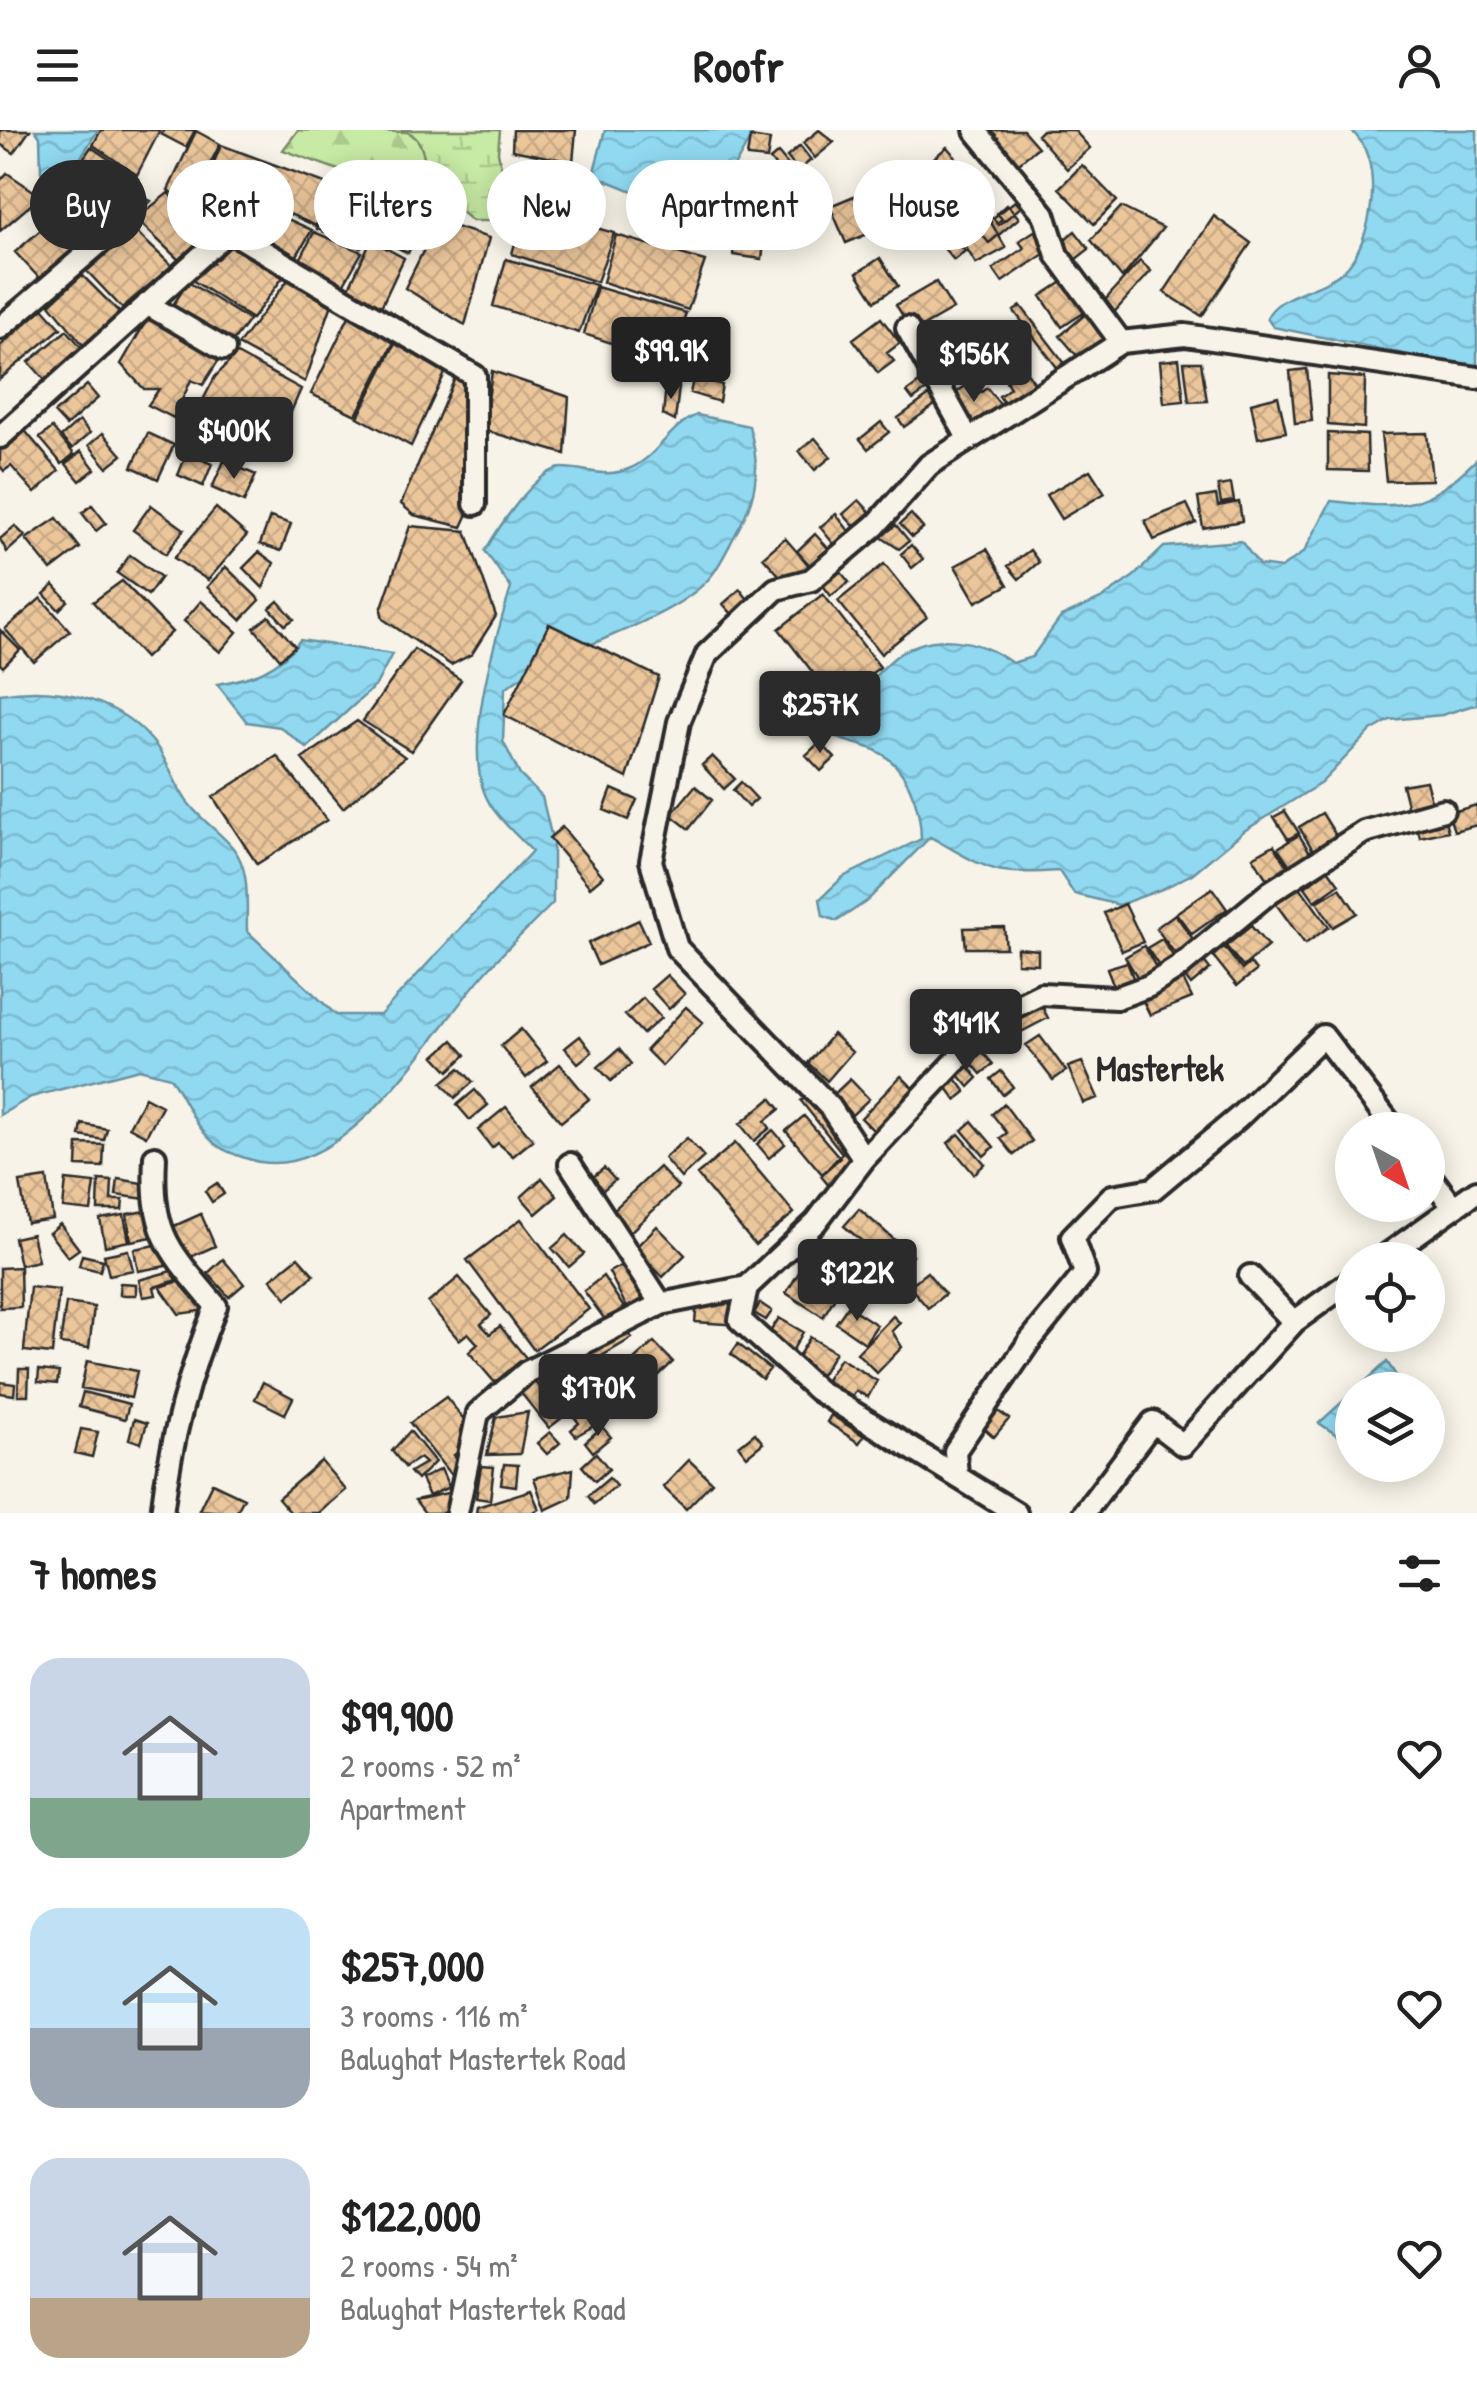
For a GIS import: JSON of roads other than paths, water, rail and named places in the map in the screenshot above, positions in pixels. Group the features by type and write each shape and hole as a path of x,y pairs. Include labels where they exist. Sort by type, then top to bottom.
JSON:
{"street":[{"path":"975,130 1044,214 1057,255 1121,342"},
{"path":"0,437 229,232 475,376 475,504"},
{"path":"0,328 91,250"},
{"path":"147,304 224,349"},
{"path":"907,328 969,440"},
{"path":"864,1158 830,1106 677,948 651,861 679,722 707,654 776,589 812,580 876,525 929,465 1121,342 1185,335 1477,378"},
{"path":"457,1513 478,1414 527,1372 661,1304 747,1287 816,1222 864,1158 1000,1014 1041,994 1116,998 1149,986 1179,968 1270,892 1364,832 1442,810"},
{"path":"957,1475 955,1452 1029,1342 1086,1274 1072,1237 1112,1196 1153,1190 1238,1118 1323,1036 1381,1112"},
{"path":"155,1157 152,1203 160,1234 216,1306 190,1371 171,1439 162,1513"},
{"path":"570,1164 661,1304"},
{"path":"1405,1242 1477,1191"},
{"path":"1445,1195 1454,1207"},
{"path":"1250,1276 1294,1322"},
{"path":"747,1287 740,1320 816,1390 1016,1513"},
{"path":"1084,1513 1153,1422 1184,1446 1294,1322 1335,1292"}],"water":[{"path":"35,130 98,130 79,160 41,160 40,137"},
{"path":"605,130 755,130 738,160 626,160 626,188 606,180 606,160 597,160"},
{"path":"1350,130 1477,130 1477,369 1273,327 1267,318 1280,303 1343,271 1362,241 1372,200 1372,179 1361,142"},
{"path":"697,415 749,426 756,469 753,494 743,521 712,575 681,601 530,672 505,689 503,741 520,775 542,797 553,843 553,903 484,974 381,1101 350,1131 316,1153 281,1163 245,1158 219,1147 200,1127 170,1077 139,1069 31,1097 0,1115 0,694 67,694 109,707 128,718 159,750 189,804 239,857 246,888 247,931 336,1015 380,1015 532,851 494,810 481,783 478,757 483,697 511,588 485,551 541,478 562,468 612,473 631,468"},
{"path":"1477,459 1477,704 1442,715 1390,720 1371,731 1321,783 1244,831 1192,874 1119,905 1074,894 1059,871 990,868 930,837 867,901 837,921 823,916 820,899 843,877 921,839 915,801 896,766 875,750 842,740 823,729 831,710 894,658 923,643 938,641 970,643 1012,663 1032,657 1061,617 1101,599 1134,576 1164,547 1241,541 1259,565 1281,568 1304,552 1331,501 1376,505 1411,502 1442,489"},
{"path":"300,640 392,654 376,685 307,748 280,727 247,722 217,684 264,671 283,659"},
{"path":"1387,1362 1394,1372 1376,1372"},
{"path":"1335,1408 1335,1434 1319,1423"}],"district":[{"name":"Mastertek","path":"1160,1068"}]}
